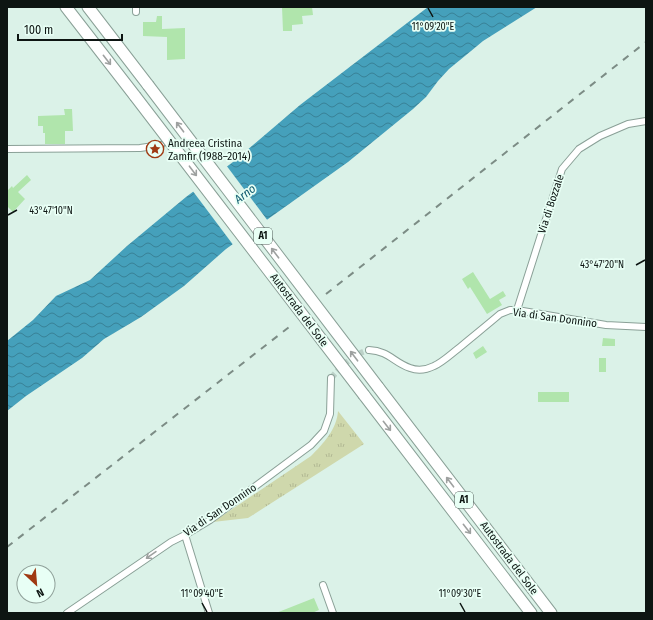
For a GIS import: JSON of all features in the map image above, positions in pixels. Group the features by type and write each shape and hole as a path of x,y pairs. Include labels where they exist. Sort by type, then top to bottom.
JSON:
{"highway":[{"name":"Autostrada del Sole","path":"66,7 531,613"},
{"name":"Autostrada del Sole","path":"88,7 551,613"}],"street":[{"name":"Via di Bozzale","path":"517,310 562,169 579,149 600,136 628,124 646,121"},
{"path":"7,149 140,148 161,145"},
{"name":"Via di San Donnino","path":"369,350 379,350 389,355 400,364 411,368 420,370 433,367 500,314 510,310 606,326 646,327"},
{"name":"Via di San Donnino","path":"67,613 171,542 185,535 216,515 311,445 324,431 330,414 331,378"},
{"path":"185,535 209,613"},
{"path":"323,585 333,613"}],"green space":[{"path":"338,411 364,444 248,518 213,522 311,456 325,441 332,430"}],"water":[{"name":"Arno","path":"428,7 537,7 483,41 449,69 426,97 413,109 348,162 226,249 184,286 141,317 104,339 82,358 26,396 7,411 7,341 33,320 56,296 90,280 127,246 186,197 233,162 300,105"}],"pier":[{"path":"226,165 268,221 234,246 192,190"}],"building":[{"path":"282,7 312,7 313,15 302,16 303,24 292,25 292,31 283,31"},
{"path":"157,16 162,16 162,29 185,28 185,59 167,60 167,37 143,36 143,22 156,22"},
{"path":"64,109 72,109 73,131 65,131 65,144 45,144 45,133 43,133 43,126 38,126 38,116 65,115"},
{"path":"27,175 31,180 18,192 25,199 13,212 7,206 7,191 12,186 13,188"},
{"path":"473,272 490,299 503,291 506,296 499,300 502,305 487,314 470,287 468,289 462,279"},
{"path":"603,338 615,339 615,346 602,346"},
{"path":"483,346 487,352 476,359 473,353"},
{"path":"599,358 606,358 606,372 599,372"},
{"path":"538,392 569,392 569,402 538,402"},
{"path":"314,598 319,610 312,613 276,613"}],"tunnel":[{"path":"331,378 343,365 363,352 369,350"}],"railway":[{"path":"326,294 646,42"},
{"path":"7,547 293,324"}],"place":[{"name":"Andreea Cristina Zamfir (1988–2014)","path":"155,149"}]}
